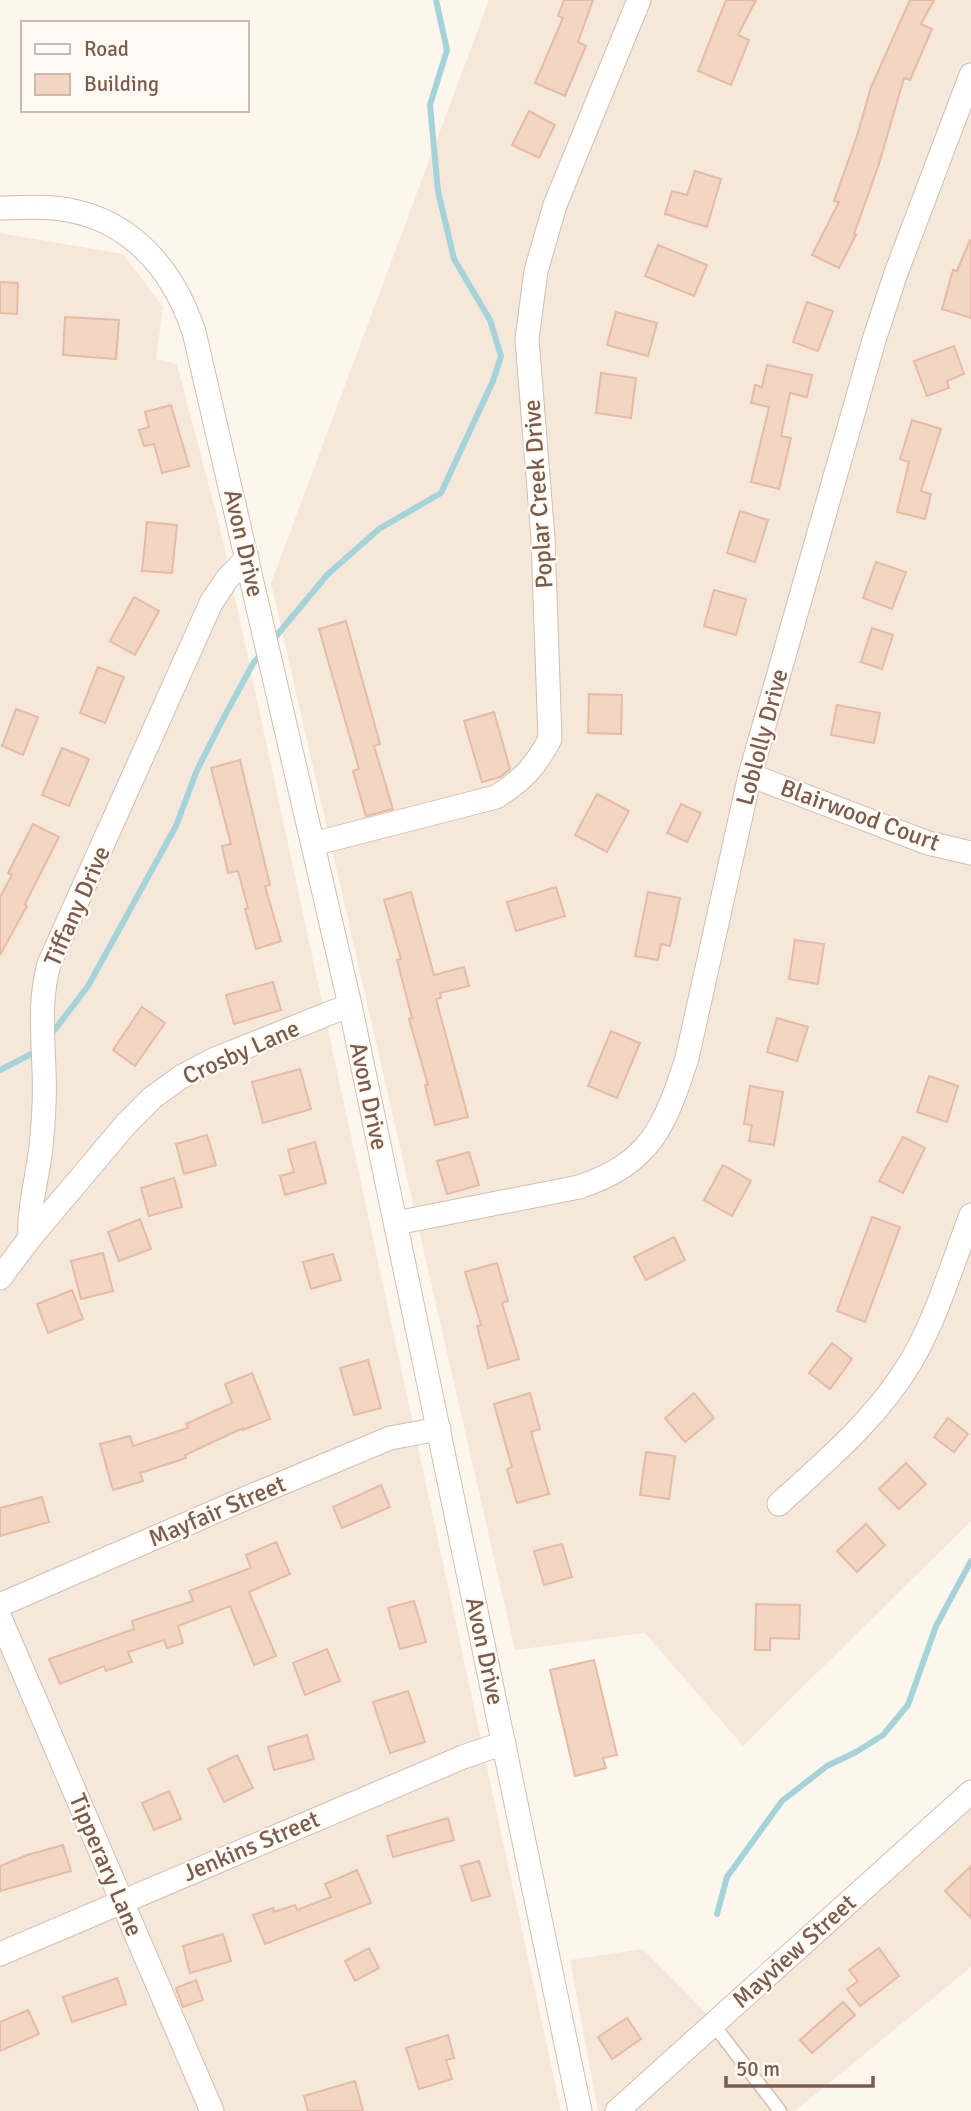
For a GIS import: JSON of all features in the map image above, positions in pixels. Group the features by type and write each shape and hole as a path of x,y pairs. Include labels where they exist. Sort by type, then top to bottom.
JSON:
{"street":[{"name":"Poplar Creek Drive","path":"313,844 496,797 519,783 537,763 550,739 543,539 527,339 530,305 541,248 555,205 639,0"},
{"name":"Loblolly Drive","path":"396,1223 579,1187 603,1179 625,1166 644,1149 660,1129 687,1058 750,775 874,340 896,273 971,75"},
{"name":"Avon Drive","path":"0,208 53,208 81,213 108,224 132,239 154,257 172,280 185,305 194,332 350,1005 580,2111"},
{"name":"Tiffany Drive","path":"30,1238 29,1220 38,1173 44,1107 41,1010 49,964 211,603 227,579 247,558"},
{"name":"Blairwood Court","path":"750,775 928,843 971,853"},
{"name":"Crosby Lane","path":"30,1238 126,1124 152,1098 181,1077 213,1060 350,1005"},
{"path":"779,1504 851,1438 910,1363 934,1313 971,1215"},
{"path":"0,1278 30,1238"},
{"name":"Mayfair Street","path":"0,1605 390,1438 439,1429"},
{"name":"Tipperary Lane","path":"0,1618 212,2111"},
{"name":"Jenkins Street","path":"0,1954 450,1762 504,1743"},
{"name":"Mayview Street","path":"617,2111 971,1792"}],"lane":[{"path":"713,2024 780,2111"}],"shaded area":[{"path":"489,0 971,0 971,1521 743,1746 645,1633 515,1650 271,583"},
{"path":"0,233 123,254 163,307 156,359 177,364 220,528 561,2111 0,2111"},
{"path":"971,1781 971,1967 795,2111 598,2111 570,1960 643,1949 715,2022"}],"building":[{"path":"564,0 593,0 578,42 586,46 565,96 535,83 563,18 558,16"},
{"path":"726,0 756,0 738,35 749,40 731,85 698,71"},
{"path":"910,0 934,0 921,24 932,29 910,80 904,78 879,164 854,234 856,235 839,268 812,255 839,202 834,201 871,87"},
{"path":"529,111 555,125 539,158 512,145"},
{"path":"695,171 721,179 707,227 665,214 672,191 687,195"},
{"path":"970,240 971,318 942,309 953,270 957,271"},
{"path":"658,245 707,265 694,296 645,276"},
{"path":"0,282 18,283 17,314 0,313"},
{"path":"807,302 833,311 818,351 793,342"},
{"path":"616,312 657,323 648,356 607,345"},
{"path":"65,317 119,320 116,359 63,355"},
{"path":"954,346 964,374 947,381 949,388 927,396 914,361"},
{"path":"767,365 812,375 807,397 790,393 781,436 791,438 779,489 751,482 769,407 751,403 755,385 762,387"},
{"path":"601,373 636,378 631,418 596,413"},
{"path":"171,405 189,466 162,473 154,444 144,446 139,430 149,427 145,412"},
{"path":"912,420 941,429 921,491 931,494 925,519 897,512 909,462 900,459"},
{"path":"740,511 768,520 755,562 727,553"},
{"path":"147,522 177,525 172,573 142,571"},
{"path":"876,562 906,572 892,609 863,598"},
{"path":"714,590 746,599 736,635 704,626"},
{"path":"134,597 159,611 135,655 110,641"},
{"path":"346,621 380,744 374,746 393,809 366,816 353,771 359,769 319,629"},
{"path":"872,628 893,635 882,669 861,662"},
{"path":"98,667 124,677 105,723 80,713"},
{"path":"589,694 622,695 621,734 588,733"},
{"path":"837,705 880,713 874,743 831,735"},
{"path":"16,709 38,717 23,755 2,746"},
{"path":"494,712 510,769 500,777 482,782 464,721"},
{"path":"62,748 89,759 69,806 42,795"},
{"path":"240,760 270,885 265,886 281,941 256,949 238,871 228,873 222,846 231,844 211,768"},
{"path":"597,794 629,811 607,852 575,835"},
{"path":"681,804 701,813 687,842 667,833"},
{"path":"33,824 59,837 25,904 27,906 0,955 0,897 12,875 8,873"},
{"path":"556,887 565,916 516,931 507,902"},
{"path":"411,892 434,975 464,967 469,986 440,993 441,998 436,999 468,1117 435,1125 425,1085 428,1085 409,1019 412,1018 397,960 401,959 384,900"},
{"path":"648,892 680,898 670,946 661,944 658,960 635,956"},
{"path":"795,940 824,944 818,984 789,979"},
{"path":"273,982 281,1010 234,1024 226,995"},
{"path":"142,1007 165,1023 135,1066 113,1050"},
{"path":"777,1018 808,1027 797,1061 767,1052"},
{"path":"611,1031 640,1043 617,1098 588,1086"},
{"path":"300,1069 311,1109 263,1123 252,1082"},
{"path":"929,1076 958,1086 947,1122 917,1112"},
{"path":"750,1086 783,1092 774,1145 749,1141 752,1125 744,1124"},
{"path":"207,1135 216,1165 184,1174 176,1144"},
{"path":"903,1137 925,1148 903,1193 879,1181"},
{"path":"315,1142 326,1183 285,1195 280,1176 294,1172 288,1150"},
{"path":"469,1152 479,1185 447,1194 437,1161"},
{"path":"723,1165 751,1181 732,1216 704,1200"},
{"path":"174,1178 182,1207 149,1216 141,1188"},
{"path":"872,1217 900,1227 865,1322 837,1311"},
{"path":"140,1219 151,1249 119,1261 108,1232"},
{"path":"674,1237 685,1260 646,1280 634,1257"},
{"path":"103,1253 113,1291 81,1299 71,1261"},
{"path":"333,1254 341,1280 311,1289 303,1262"},
{"path":"497,1263 508,1301 502,1303 519,1359 488,1368 477,1326 481,1325 465,1272"},
{"path":"72,1290 83,1319 48,1333 37,1304"},
{"path":"832,1343 852,1359 830,1389 809,1373"},
{"path":"368,1360 381,1408 354,1415 340,1368"},
{"path":"252,1373 270,1419 243,1428 185,1455 186,1458 140,1473 143,1481 113,1490 100,1444 130,1436 133,1446 188,1428 186,1424 232,1403 225,1384"},
{"path":"530,1393 540,1429 531,1432 549,1494 517,1503 507,1469 512,1467 494,1404"},
{"path":"694,1393 714,1418 685,1442 665,1418"},
{"path":"948,1418 968,1434 954,1452 934,1437"},
{"path":"646,1452 675,1456 669,1499 640,1495"},
{"path":"906,1463 926,1484 899,1509 879,1489"},
{"path":"381,1485 390,1507 342,1528 333,1507"},
{"path":"42,1497 49,1522 0,1536 0,1508"},
{"path":"866,1524 885,1545 857,1572 837,1551"},
{"path":"276,1542 290,1574 249,1592 276,1656 254,1665 230,1606 178,1626 183,1643 167,1648 164,1640 128,1652 132,1662 106,1671 104,1666 60,1684 49,1659 134,1629 132,1621 193,1601 189,1591 251,1568 246,1555"},
{"path":"562,1544 572,1577 544,1585 534,1551"},
{"path":"414,1601 426,1642 400,1649 388,1608"},
{"path":"756,1604 800,1605 799,1639 770,1638 770,1650 755,1650"},
{"path":"327,1649 340,1681 305,1695 293,1663"},
{"path":"594,1660 617,1755 603,1758 606,1768 575,1776 550,1670"},
{"path":"408,1691 425,1742 390,1753 373,1702"},
{"path":"307,1735 314,1759 274,1770 268,1747"},
{"path":"237,1755 253,1788 224,1802 208,1769"},
{"path":"169,1791 181,1819 154,1830 142,1803"},
{"path":"448,1818 454,1840 393,1857 387,1836"},
{"path":"63,1845 71,1871 0,1891 0,1866"},
{"path":"479,1861 490,1896 472,1901 461,1866"},
{"path":"971,1866 971,1918 945,1891"},
{"path":"357,1870 371,1903 265,1944 253,1915 273,1908 274,1912 295,1905 297,1910 331,1897 325,1884"},
{"path":"223,1934 231,1961 190,1973 183,1946"},
{"path":"369,1948 379,1968 355,1981 345,1961"},
{"path":"879,1948 899,1976 860,2006 847,1989 858,1981 849,1970"},
{"path":"117,1978 126,2004 72,2022 63,1997"},
{"path":"196,1980 203,2000 183,2007 176,1988"},
{"path":"843,2002 855,2015 812,2053 800,2040"},
{"path":"28,2010 39,2034 0,2051 0,2022"},
{"path":"627,2018 641,2039 612,2059 598,2037"},
{"path":"448,2035 454,2058 446,2060 452,2079 419,2089 406,2048"},
{"path":"355,2081 363,2111 308,2111 304,2096"}],"waterway":[{"path":"272,641 328,574 379,529 441,493 493,381 501,356 490,320 454,259 438,191 430,105 447,50 436,0"},
{"path":"50,1036 88,986 176,826 197,770 224,717 254,662 263,652"},
{"path":"0,1070 39,1050"},
{"path":"717,1914 727,1877 782,1801 827,1766 883,1735 908,1705 936,1626 971,1561"}]}
